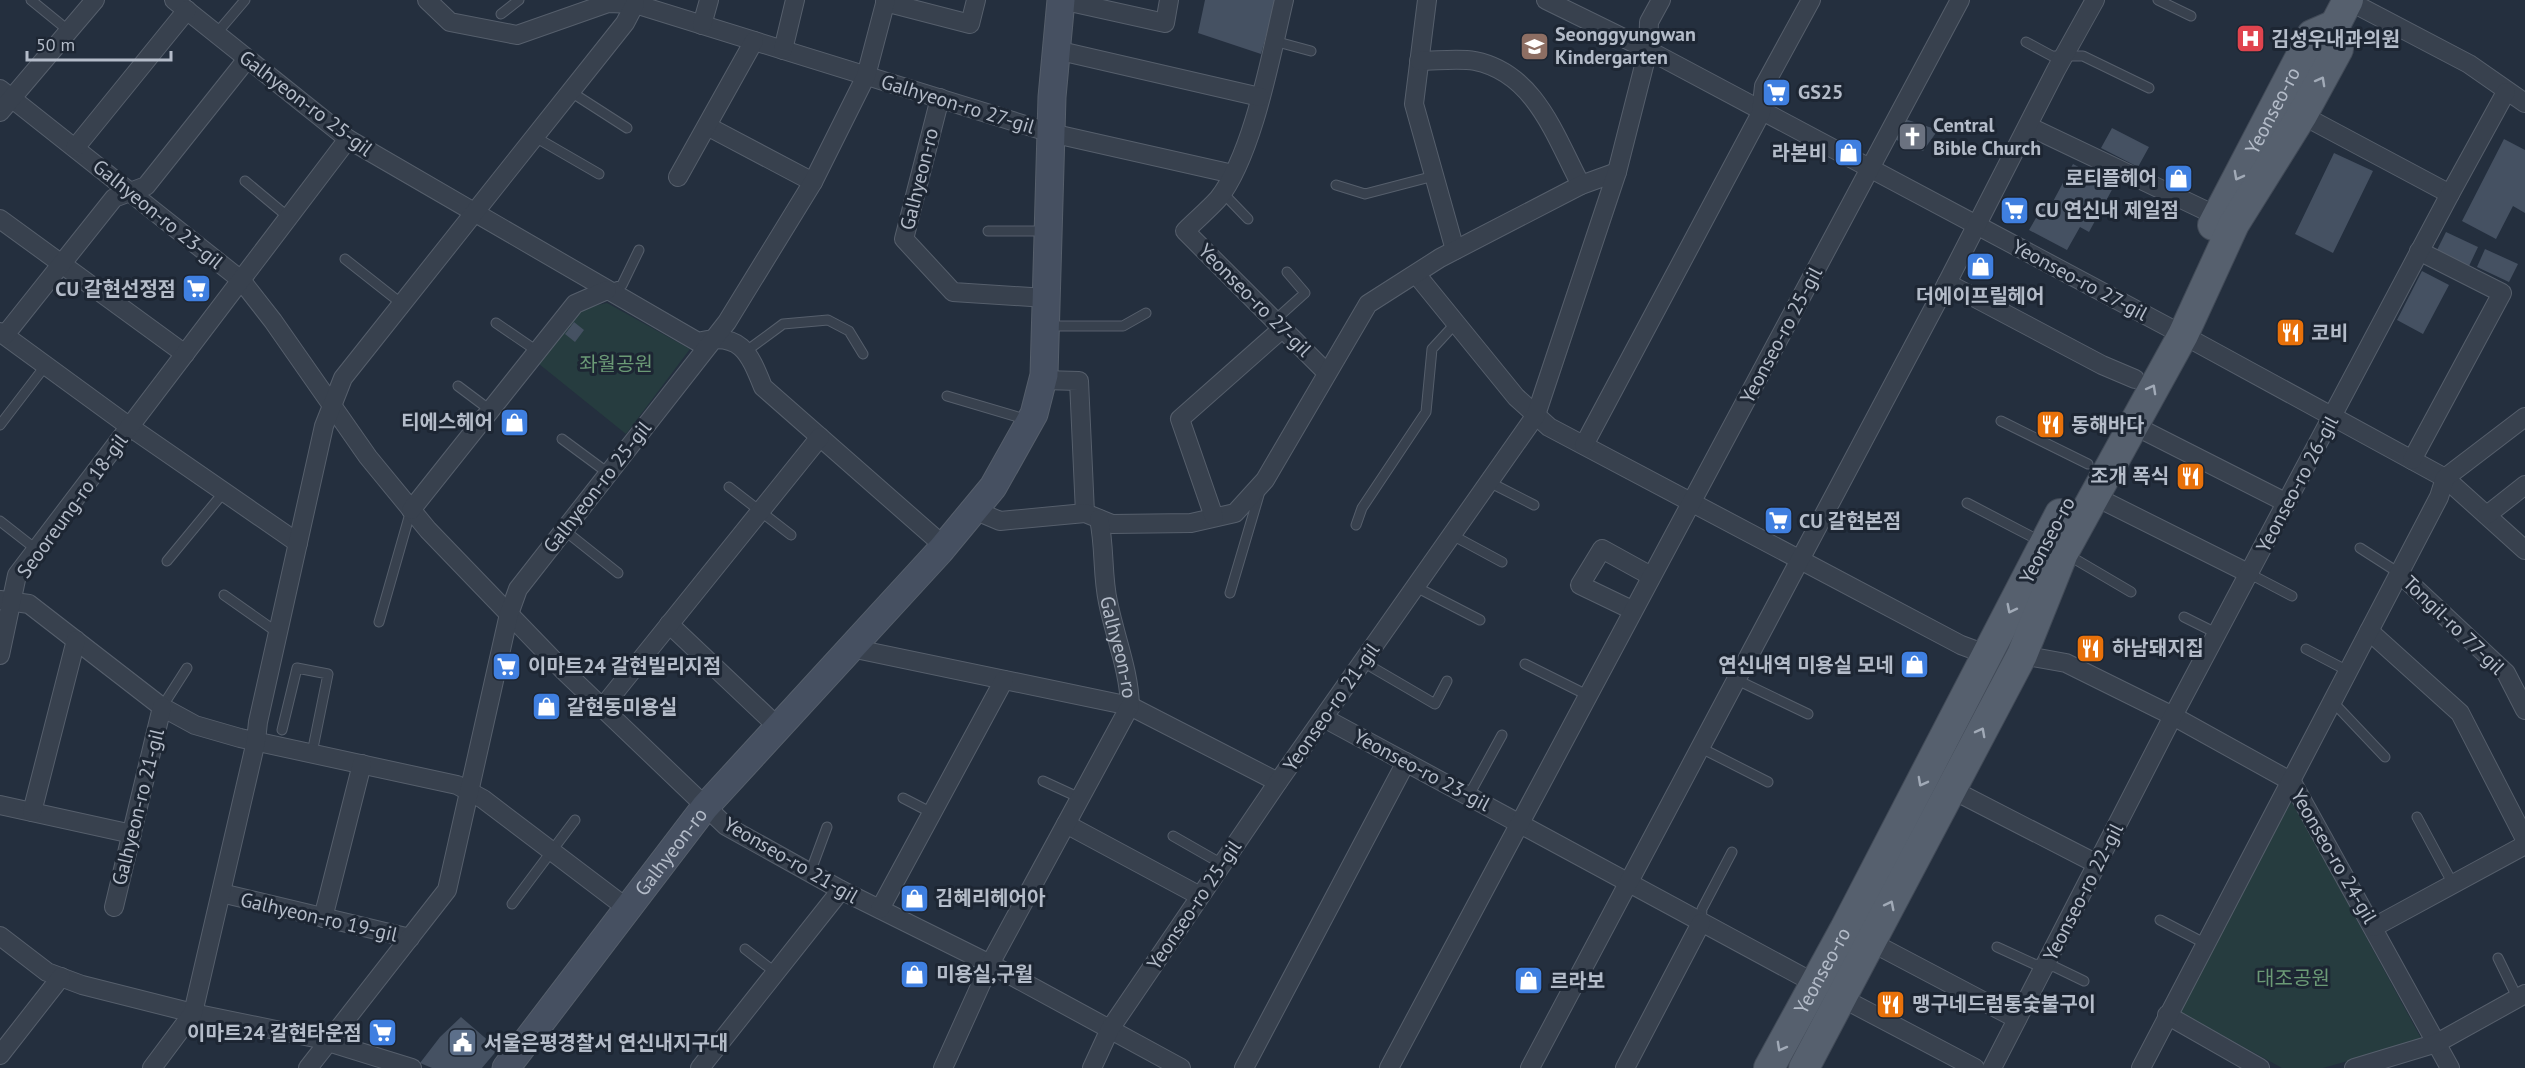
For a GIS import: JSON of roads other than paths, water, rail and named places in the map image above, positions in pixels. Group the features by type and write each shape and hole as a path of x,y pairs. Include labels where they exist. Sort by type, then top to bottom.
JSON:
{"main road":[{"name":"Galhyeon-ro","path":"506,1068 705,807 944,546 993,487 1030,421 1043,380 1051,133 1061,0"},
{"name":"Yeonseo-ro","path":"1804,1068 2022,655 2054,548 2088,464 2135,379 2174,330 2234,224 2302,116 2338,49 2345,5"},
{"name":"Yeonseo-ro","path":"1769,1068 1816,984 1988,655 2054,548 2094,496 2133,424 2174,330 2217,216 2312,35 2345,5"}],"street":[{"name":"Galhyeon-ro 23-gil","path":"95,0 4,100 75,148 133,192 241,280 368,457 411,510 602,708 705,807"},
{"name":"Galhyeon-ro 27-gil","path":"427,0 450,22 517,34 608,3 635,4 1051,133"},
{"path":"702,25 709,0"},
{"path":"783,50 795,0"},
{"path":"866,76 886,1 970,24 976,0"},
{"path":"1061,0 1165,23 1169,0"},
{"name":"Yeonseo-ro 27-gil","path":"1284,0 1260,97 1233,174 1222,192 1185,231 1328,373"},
{"path":"1427,0 1414,104 1455,250"},
{"name":"Yeonseo-ro 27-gil","path":"1546,0 1648,50 2174,330 2445,478 2525,550"},
{"path":"1536,415 1617,172 1648,50 1649,22 1661,0"},
{"path":"1584,445 1761,112 1764,86 1811,0"},
{"path":"1870,170 1960,0"},
{"path":"1530,1068 2096,0"},
{"path":"221,893 324,426 344,378 625,23 635,4"},
{"name":"Galhyeon-ro 23-gil","path":"75,148 181,5"},
{"name":"Galhyeon-ro 25-gil","path":"181,5 348,140 698,342 716,337 734,340 745,352"},
{"path":"2345,5 2469,64 2506,92 2525,103"},
{"path":"678,177 753,41"},
{"path":"1056,50 1260,97"},
{"path":"2,333 114,198 146,186 247,59"},
{"path":"1419,61 1474,61 1508,72 1536,100 1581,185"},
{"name":"Galhyeon-ro 27-gil","path":"813,182 866,76"},
{"name":"Yeonseo-ro 26-gil","path":"2173,716 2419,251 2506,92"},
{"name":"Galhyeon-ro","path":"940,99 904,239 953,292 1046,298"},
{"path":"2302,116 2450,194"},
{"path":"707,126 813,182"},
{"path":"2028,126 2217,216"},
{"path":"1051,133 1233,174"},
{"name":"Galhyeon-ro 23-gil","path":"241,280 348,140"},
{"name":"Yeonseo-ro 25-gil","path":"1587,695 1870,170"},
{"path":"974,510 1000,521 1092,516 1112,524 1191,523 1235,513 1265,480 1368,304 1455,250 1581,185 1617,172"},
{"name":"Galhyeon-ro 25-gil","path":"509,614 518,589 716,337 813,182"},
{"path":"0,219 185,354"},
{"path":"2412,460 2502,293 2419,251"},
{"path":"1416,274 1516,397 1549,427 1691,500 1961,645 1988,655"},
{"name":"Seooreung-ro 18-gil","path":"0,655 5,601 17,575 241,280"},
{"path":"1947,283 2102,365 2135,379"},
{"path":"411,510 575,304 607,290"},
{"path":"1214,517 1180,419 1279,324"},
{"name":"Seooreung-ro 18-gil","path":"2,333 130,427 298,543"},
{"path":"745,352 752,360 763,387 944,546"},
{"name":"Galhyeon-ro","path":"851,648 1130,706 1130,686 1107,600 1104,541 1092,516 1079,381 1043,380"},
{"name":"Yeonseo-ro 21-gil","path":"1130,706 1278,782 1536,415"},
{"path":"2141,1068 2292,782 2439,496 2445,478 2525,417"},
{"path":"2133,424 2287,503"},
{"path":"602,708 820,437"},
{"path":"2487,515 2525,485"},
{"name":"Yeonseo-ro","path":"2094,496 2250,574"},
{"path":"1632,610 1580,585 1602,549 1651,576"},
{"name":"Tongil-ro 77-gil","path":"2399,573 2506,673 2525,710"},
{"name":"Galhyeon-ro 21-gil","path":"5,601 29,604 162,707 195,725 256,741 457,785 470,791 628,909"},
{"path":"410,938 447,890 509,614"},
{"path":"669,624 778,727"},
{"path":"2369,631 2460,713 2525,839"},
{"path":"33,812 76,640"},
{"name":"Yeonseo-ro 24-gil","path":"2022,655 2066,663 2173,716 2292,782 2450,1068"},
{"name":"Yeonseo-ro 21-gil","path":"880,909 1004,680"},
{"path":"1389,1068 1587,695"},
{"path":"943,1068 990,964 1130,706"},
{"name":"Galhyeon-ro 21-gil","path":"114,907 162,707"},
{"name":"Yeonseo-ro 22-gil","path":"1992,1068 2173,716"},
{"name":"Yeonseo-ro 23-gil","path":"1324,718 1816,984"},
{"path":"1244,1068 1406,762"},
{"path":"323,918 362,764"},
{"name":"Yeonseo-ro 25-gil","path":"1092,1068 1110,1029 1278,782"},
{"path":"1951,789 2097,864"},
{"path":"0,805 132,834"},
{"name":"Yeonseo-ro 21-gil","path":"705,807 726,826 841,890 990,964 1181,1068"},
{"path":"1066,825 1200,896"},
{"path":"2374,927 2525,845"},
{"path":"700,1068 841,890"},
{"name":"Galhyeon-ro 19-gil","path":"152,1068 193,1013 221,893 410,938 308,1068"},
{"path":"1625,1068 1701,923"},
{"path":"0,936 48,972 82,985 193,1013 330,1042 412,1068"},
{"name":"Yeonseo-ro","path":"1871,942 2017,1019"},
{"path":"0,1056 62,977"},
{"path":"2354,1068 2437,1043 2521,995"},
{"path":"1842,998 1975,1068"},
{"path":"2167,1016 2260,1068"}],"lane":[{"path":"31,0 69,31"},
{"path":"216,34 245,0"},
{"path":"501,14 519,0"},
{"path":"2158,0 2191,16"},
{"path":"1274,41 1311,51"},
{"path":"2026,42 2052,56 2083,56 2149,88"},
{"path":"570,92 627,128"},
{"path":"535,137 598,174"},
{"path":"1336,185 1365,194 1434,176"},
{"path":"245,181 288,216"},
{"path":"1222,192 1248,219"},
{"path":"988,231 1048,231"},
{"path":"607,290 622,285 639,250"},
{"path":"345,260 405,302"},
{"path":"1279,324 1305,293 1287,272"},
{"path":"1045,326 1123,326 1146,313"},
{"path":"745,352 783,324 828,320 849,332 863,354"},
{"path":"496,323 537,351"},
{"path":"1356,525 1362,508 1426,412 1432,349 1455,324"},
{"path":"0,425 46,365"},
{"path":"458,386 490,410"},
{"path":"947,396 1030,421"},
{"path":"2001,421 2088,464"},
{"path":"562,439 608,474"},
{"path":"1230,593 1254,506 1265,480"},
{"path":"1489,482 1534,505"},
{"path":"729,487 791,535"},
{"path":"167,561 224,492"},
{"path":"1966,503 2054,548 2131,592"},
{"path":"379,622 411,510"},
{"path":"0,520 37,550"},
{"path":"564,530 618,573"},
{"path":"1452,535 1502,562"},
{"path":"2360,548 2399,573"},
{"path":"2250,574 2292,596"},
{"path":"1416,587 1480,620"},
{"path":"224,595 278,633"},
{"path":"2184,617 2218,634"},
{"path":"2306,649 2348,671"},
{"path":"1363,662 1435,704 1447,681"},
{"path":"1526,664 1587,695"},
{"path":"162,707 188,668"},
{"path":"282,730 297,668 328,674 312,753"},
{"path":"1736,679 1808,714"},
{"path":"2332,701 2385,757"},
{"path":"1469,795 1502,735"},
{"path":"1699,747 1767,782"},
{"path":"1043,781 1080,798"},
{"path":"903,798 932,813"},
{"path":"2417,817 2453,884"},
{"path":"513,904 575,820"},
{"path":"810,873 827,827"},
{"path":"1173,836 1222,864"},
{"path":"1701,923 1702,909 1732,852"},
{"path":"2160,920 2205,944"},
{"path":"1997,947 2034,964 2045,965 2084,981"},
{"path":"745,949 776,973"},
{"path":"2498,958 2521,995"}],"place":[{"name":"김성우내과의원","path":"2250,39"},
{"name":"Seonggyungwan Kindergarten","path":"1534,46"},
{"name":"GS25","path":"1777,92"},
{"name":"Central Bible Church","path":"1912,137"},
{"name":"라본비","path":"1848,153"},
{"name":"로티플헤어","path":"2178,178"},
{"name":"CU 연신내 제일점","path":"2014,210"},
{"name":"더에이프릴헤어","path":"1980,266"},
{"name":"CU 갈현선정점","path":"197,289"},
{"name":"코비","path":"2290,333"},
{"name":"티에스헤어","path":"514,422"},
{"name":"동해바다","path":"2050,425"},
{"name":"조개 폭식","path":"2190,476"},
{"name":"CU 갈현본점","path":"1778,521"},
{"name":"하남돼지집","path":"2091,648"},
{"name":"연신내역 미용실 모네","path":"1915,665"},
{"name":"이마트24 갈현빌리지점","path":"507,666"},
{"name":"갈현동미용실","path":"546,707"},
{"name":"김혜리헤어아","path":"914,898"},
{"name":"미용실,구월","path":"915,974"},
{"name":"르라보","path":"1529,981"},
{"name":"맹구네드럼통숯불구이","path":"1891,1004"},
{"name":"이마트24 갈현타운점","path":"383,1033"},
{"name":"서울은평경찰서 연신내지구대","path":"463,1043"}],"park label":[{"name":"좌월공원","path":"616,364"},
{"name":"대조공원","path":"2293,978"}]}
